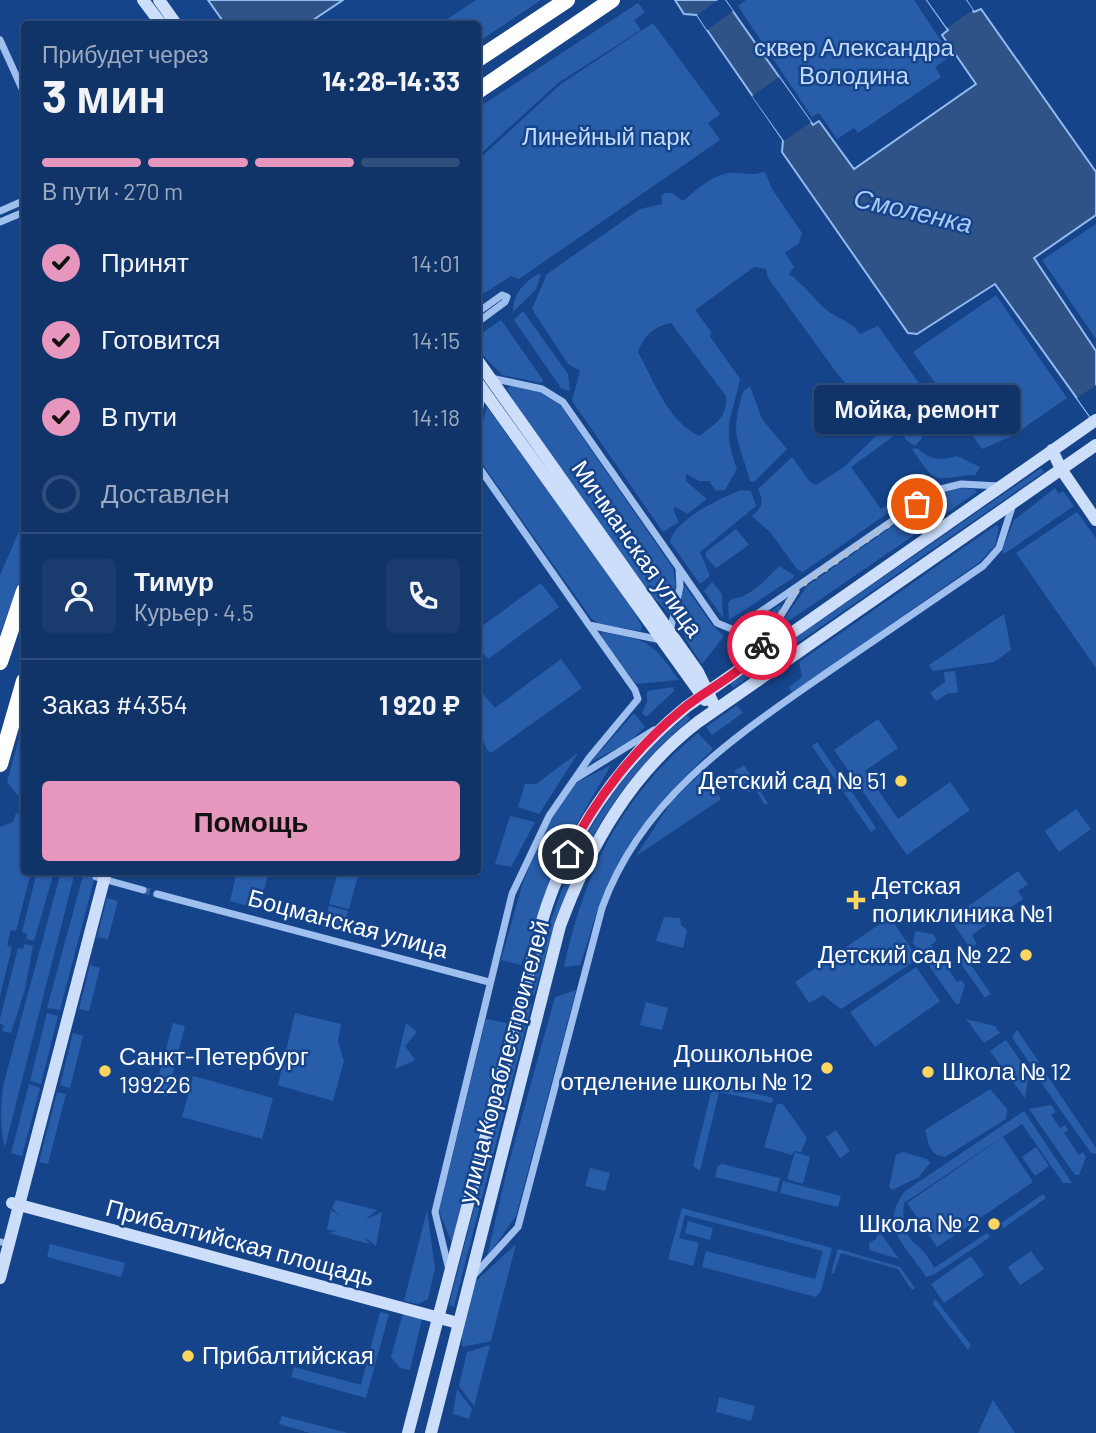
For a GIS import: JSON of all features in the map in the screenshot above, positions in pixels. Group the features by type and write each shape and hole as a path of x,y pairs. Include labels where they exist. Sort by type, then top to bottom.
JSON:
{"highway":[{"path":"481,57 567,0"},
{"path":"481,88 612,0"},
{"path":"0,662 21,600"},
{"path":"0,764 21,691"}],"main road":[{"path":"144,0 159,21"},
{"path":"159,0 174,21"},
{"name":"Мичманская улица","path":"481,365 716,709"},
{"name":"Мичманская улица","path":"481,387 666,636"},
{"name":"улица Кораблестроителей","path":"408,1433 550,893 574,841 595,806 632,758 667,722 704,693 1094,421"},
{"name":"улица Кораблестроителей","path":"431,1433 560,926 579,876 612,815 633,787 679,737 1096,445"},
{"path":"1052,450 1096,520"},
{"path":"1064,467 1096,506"},
{"path":"0,1278 15,1204 101,875"},
{"path":"0,1244 15,1204"},
{"name":"Прибалтийская площадь","path":"15,1204 458,1323"}],"street":[{"path":"0,40 21,86"},
{"path":"0,211 21,202"},
{"path":"0,222 21,213"},
{"path":"481,310 502,295 507,297 505,302 481,320"},
{"path":"491,378 542,389 563,402 712,618 728,630 740,627 937,490 961,484 1000,486"},
{"path":"481,470 589,625 666,636 680,587 679,568"},
{"path":"469,1281 518,1227 595,932 610,886 635,841 668,798 719,749 983,566 999,548 1013,504"},
{"path":"752,660 798,587"},
{"name":"улица Кораблестроителей","path":"450,1275 435,1212 512,894 546,821 570,784 603,740 636,705 637,695 589,625"},
{"path":"570,784 667,722"},
{"path":"101,875 143,890"},
{"name":"Боцманская улица","path":"157,894 489,982"}],"green space":[{"path":"476,0 541,0 481,40 481,21 444,21"},
{"name":"сквер Александра Володина","path":"746,0 914,0 951,56 935,67 941,77 858,133 854,128 837,139 819,113 812,117 738,6"},
{"path":"638,3 645,12 634,20 641,30 558,83 481,153 481,106"},
{"name":"Линейный парк","path":"653,23 720,114 708,123 720,140 519,279 511,276 481,295 481,157 561,84"},
{"path":"765,172 772,189 802,233 799,243 785,253 794,267 789,274 827,311 860,334 878,326 926,393 920,405 877,420 836,372 768,278 766,269 754,267 695,310 740,379 729,432 737,469 725,490 716,491 709,481 699,481 686,474 686,481 707,499 687,514 676,507 673,509 679,522 663,532 572,401 580,371 568,364 532,309 547,274 640,209 662,204 661,196 665,193 672,193 683,201 718,176","holes":["671,323 726,396 725,410 715,424 699,436 688,429 670,411 656,388 638,352 643,341 654,329"]},
{"path":"1096,224 1096,339 1042,260"},
{"path":"541,273 536,289 513,312 521,289"},
{"path":"996,295 1067,398 1012,436 982,449 913,352"},
{"path":"523,311 568,374 570,391 561,388 514,320"},
{"path":"501,320 543,380 542,383 502,375 481,353 481,334"},
{"path":"510,386 544,393 558,402 673,568 676,585 669,613 645,589 524,418 507,389"},
{"path":"750,386 762,419 787,449 754,482 750,481 736,429 743,392"},
{"path":"487,407 628,601 642,626 641,631 599,624 591,618 481,462 481,426"},
{"path":"927,415 930,420 920,430 922,438 915,446 906,440 900,426"},
{"path":"895,426 898,433 851,467 881,509 923,479 927,486 803,572 797,569 770,532 752,516 761,504 758,489 792,457 810,482 816,485 844,467 877,435"},
{"path":"917,448 931,457 946,459 957,456 980,467 975,475 938,478 927,470 912,449"},
{"path":"1041,468 1044,472 733,688 730,683"},
{"path":"959,488 974,489 977,492 777,629 807,586 939,494"},
{"path":"1055,488 1059,494 1063,491 1074,506 1004,554 1002,550 1014,520"},
{"path":"741,490 751,491 756,506 700,552 710,576 700,584 670,542 680,525 689,518"},
{"path":"1077,512 1096,538 1096,668 1016,553"},
{"path":"996,525 999,527 995,546 980,562 792,693 789,687 802,677 799,662"},
{"path":"21,527 21,578 0,633 0,575"},
{"path":"736,529 749,545 716,568 706,557 706,552"},
{"path":"779,566 794,575 793,578 729,620 728,603 753,590"},
{"path":"712,582 722,594 723,618 704,591"},
{"path":"541,583 559,607 488,659 481,651 481,627"},
{"path":"685,586 713,626 724,636 702,664 689,645 679,618"},
{"path":"780,605 781,608 755,642 746,628"},
{"path":"1004,614 1011,650 994,662 933,671 929,665"},
{"path":"602,632 648,644 662,657 679,680 636,684 601,636"},
{"path":"561,659 582,688 491,753 481,737 481,692 495,708"},
{"path":"955,671 958,692 947,694 936,701 930,693 945,682 944,672"},
{"path":"673,687 674,691 646,717 642,713 647,702 647,691"},
{"path":"737,705 743,713 712,735 706,727"},
{"path":"634,713 645,727 629,742 591,762"},
{"path":"687,715 690,719 630,780 589,844 559,915 534,996 529,994 554,912 584,841 626,776"},
{"path":"878,719 898,748 865,771 898,819 950,782 970,810 907,855 834,750"},
{"path":"21,731 21,806 18,805 20,798 7,782"},
{"path":"698,733 713,749 666,797 638,831 606,889 580,965 564,967 583,899 610,838 647,783"},
{"path":"817,742 848,788 843,791 812,746"},
{"path":"578,753 539,814 518,807 525,784 536,784"},
{"path":"611,765 569,837 521,965 501,960 523,882 545,829 572,785"},
{"path":"744,765 768,803 765,805 755,789 749,793 734,771"},
{"path":"702,772 721,799 636,856 672,801"},
{"path":"850,789 876,828 871,832 844,793"},
{"path":"1076,809 1091,829 1059,852 1045,831"},
{"path":"16,813 21,814 21,875 30,875 16,931 11,930 7,945 12,947 0,996 0,827 13,822"},
{"path":"510,816 535,822 511,867 495,864"},
{"path":"1018,871 1028,884 1018,891 1023,899 972,935 977,944 970,948 950,919"},
{"path":"36,875 53,875 34,941 26,939 27,934 22,932"},
{"path":"60,875 74,875 5,1147 1,1115 4,1082"},
{"path":"83,875 95,875 60,1010 47,1008"},
{"path":"236,875 268,875 259,909 230,901"},
{"path":"337,875 358,875 349,909 329,904"},
{"path":"107,898 118,901 108,939 97,937"},
{"path":"329,906 348,911 344,927 325,923"},
{"path":"664,917 680,918 681,925 687,930 683,948 656,941"},
{"path":"890,917 918,959 841,1009 823,995 809,1003 795,982"},
{"path":"915,931 933,934 937,940 931,945 945,964 951,963 947,967 957,982 961,980 965,985 959,1004 956,1004 913,943"},
{"path":"24,944 33,946 25,989 11,1033 2,1031 4,1025 0,1024 0,1019 18,948 23,949"},
{"path":"963,954 991,994 985,998 957,958"},
{"path":"90,965 100,968 89,1011 79,1009"},
{"path":"916,967 940,1001 875,1047 850,1012"},
{"path":"576,990 516,1216 487,1257 507,1170 555,997"},
{"path":"527,1002 532,1003 454,1307 449,1305"},
{"path":"646,1002 668,1008 662,1030 640,1025"},
{"path":"47,1013 58,1016 41,1084 30,1081"},
{"path":"295,1013 341,1024 338,1041 344,1061 333,1101 278,1085"},
{"path":"486,1019 507,1023 452,1243 439,1211"},
{"path":"966,1019 995,1026 1000,1033 984,1043"},
{"path":"173,1023 185,1026 167,1096 154,1093"},
{"path":"406,1023 417,1032 405,1046 415,1060 395,1069"},
{"path":"1017,1030 1039,1062 1034,1065 1030,1064 1012,1037"},
{"path":"73,1033 83,1036 70,1088 60,1085"},
{"path":"1006,1040 1029,1073 1025,1098 990,1051"},
{"path":"1040,1065 1096,1148 1096,1154 1091,1153 1034,1072"},
{"path":"193,1076 273,1098 262,1139 182,1117"},
{"path":"29,1084 40,1088 22,1156 11,1153"},
{"path":"717,1084 773,1098 772,1103 719,1092 700,1171 693,1166 711,1092"},
{"path":"990,1089 1007,1109 1006,1119 945,1157 936,1154 930,1148 925,1130"},
{"path":"57,1092 66,1094 48,1164 39,1162"},
{"path":"777,1104 783,1104 807,1138 801,1152 794,1151 792,1155 764,1147"},
{"path":"1051,1105 1056,1112 1051,1115 1060,1128 1065,1125 1068,1130 1064,1133 1079,1155 1083,1152 1086,1157 1079,1175 1075,1175 1029,1109"},
{"path":"1024,1111 1072,1183 1063,1183 1022,1124 904,1203 903,1217 908,1235 934,1268 987,1233 990,1237 935,1274 926,1277 898,1237 894,1216 897,1204 905,1191"},
{"path":"836,1130 850,1151 840,1158 826,1137"},
{"path":"1003,1137 1033,1182 937,1247 907,1203"},
{"path":"1036,1147 1049,1166 1035,1176 1022,1157"},
{"path":"795,1152 810,1157 803,1184 787,1179"},
{"path":"903,1152 927,1159 930,1163 919,1177 892,1190 889,1187 896,1155"},
{"path":"722,1164 780,1178 777,1192 715,1177 718,1166"},
{"path":"590,1168 610,1173 605,1191 585,1186"},
{"path":"783,1181 841,1196 838,1207 780,1193"},
{"path":"1043,1194 1046,1198 1004,1228 1000,1224"},
{"path":"336,1200 377,1210 365,1220 382,1212 376,1246 363,1236 370,1244 328,1233 338,1231 327,1230 331,1210 341,1217 332,1208"},
{"path":"682,1208 832,1248 821,1291 816,1297 702,1267 706,1251 815,1279 823,1251 685,1215 679,1238 699,1243 693,1266 668,1259"},
{"path":"427,1210 435,1268 428,1299 418,1304 404,1301"},
{"path":"688,1221 713,1228 710,1240 685,1233"},
{"path":"879,1231 899,1259 869,1250 869,1243 876,1239"},
{"path":"50,1244 125,1263 121,1277 47,1257"},
{"path":"516,1244 491,1341 462,1347 462,1336 475,1282"},
{"path":"838,1249 900,1267 915,1288 912,1290 898,1269 841,1253 834,1273 831,1273"},
{"path":"1031,1251 1044,1269 1020,1285 1008,1267"},
{"path":"971,1256 984,1275 944,1303 931,1284"},
{"path":"935,1299 971,1345 968,1350 933,1304"},
{"path":"380,1312 389,1314 366,1398 291,1377 294,1367 361,1385"},
{"path":"403,1313 422,1319 410,1370 400,1368 391,1357"},
{"path":"490,1345 474,1406 459,1386 467,1352"},
{"path":"457,1389 472,1409 469,1419 453,1414"},
{"path":"719,1397 755,1406 751,1421 716,1412"},
{"path":"993,1400 1015,1433 978,1433"},
{"path":"282,1416 348,1433 310,1433 279,1424"}],"water":[{"path":"208,0 343,0 312,21 223,21"},
{"name":"Смоленка","path":"675,0 725,0 813,125 819,121 854,169 976,84 942,35 948,30 927,0 966,0 974,12 981,9 1096,172 1096,215 1034,258 1096,351 1096,425 995,284 917,334 908,333 782,152 783,140 697,15 684,14"}],"pier":[{"path":"718,0 725,0 733,11 707,30 697,15"},
{"path":"927,0 966,0 973,10 947,28"},
{"path":"779,77 811,122 784,141 752,96"},
{"path":"1096,385 1096,425 1077,398"}],"tunnel":[{"path":"143,890 157,894"}],"way so far":[{"path":"762,645 798,587 917,504"}],"place":[{"name":"Мойка, ремонт","path":"917,504"},
{"name":"Детский сад № 51","path":"901,781"},
{"name":"Детская поликлиника №1","path":"856,900"},
{"name":"Детский сад № 22","path":"1026,955"},
{"name":"Дошкольное отделение школы № 12","path":"827,1068"},
{"name":"Санкт-Петербург 199226","path":"105,1071"},
{"name":"Школа № 12","path":"928,1072"},
{"name":"Школа № 2","path":"994,1224"},
{"name":"Прибалтийская","path":"188,1356"}],"route":[{"path":"568,854 595,806 640,750 667,722 752,660 762,645"}]}
